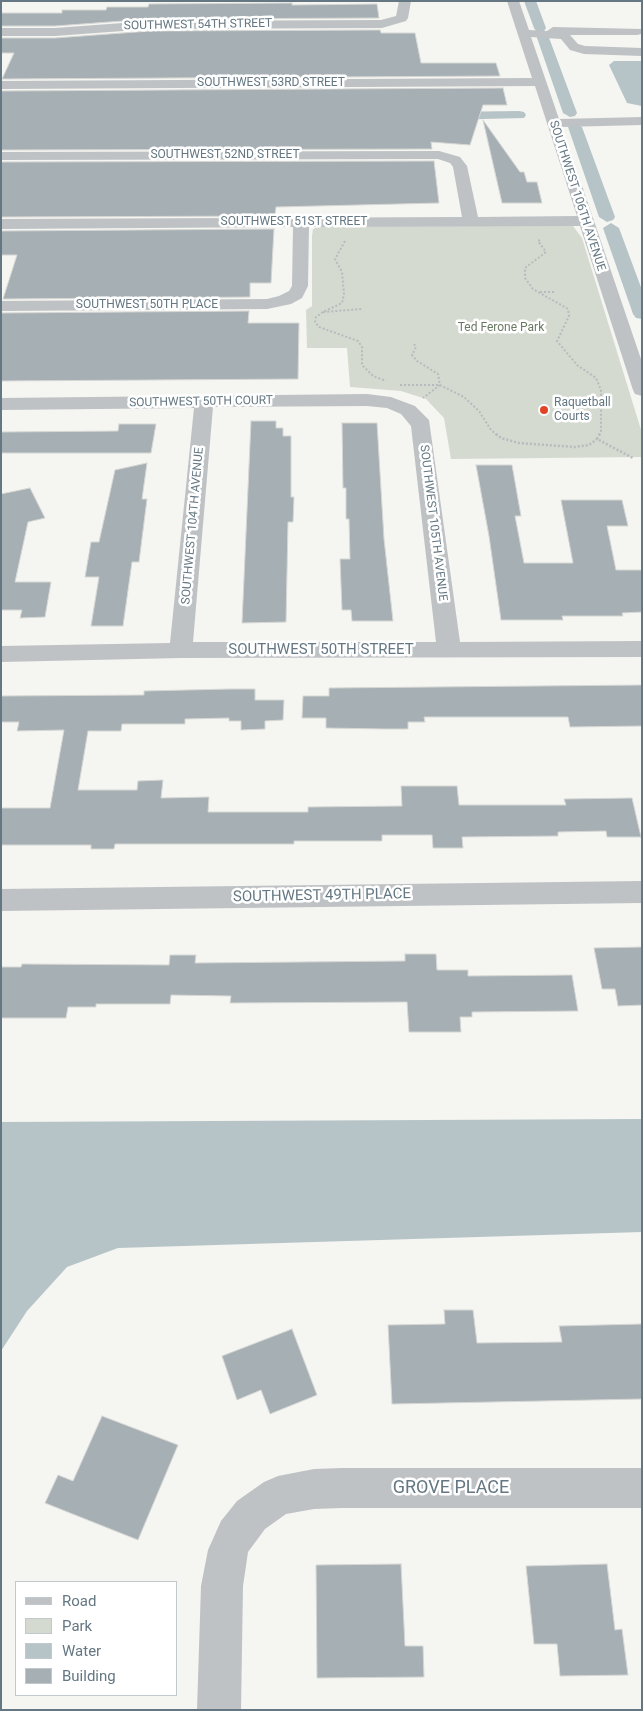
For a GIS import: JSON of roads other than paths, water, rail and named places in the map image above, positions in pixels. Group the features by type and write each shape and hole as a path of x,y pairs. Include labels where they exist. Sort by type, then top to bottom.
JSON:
{"street":[{"name":"SOUTHWEST 54TH STREET","path":"1,32 55,32 150,25 382,24 395,22 404,17 403,5 405,1"},
{"name":"SOUTHWEST 106TH AVENUE","path":"513,1 586,221 633,338 642,390"},
{"path":"524,32 637,31"},
{"path":"524,32 565,36 574,47 584,50 642,52"},
{"name":"SOUTHWEST 53RD STREET","path":"1,85 540,82"},
{"path":"553,123 642,121"},
{"path":"594,123 603,131 614,134 642,134"},
{"name":"SOUTHWEST 52ND STREET","path":"1,156 423,154 448,157 460,166 471,221"},
{"name":"SOUTHWEST 51ST STREET","path":"1,224 586,221"},
{"name":"SOUTHWEST 50TH PLACE","path":"1,306 267,304 292,298 300,286 301,222"},
{"name":"SOUTHWEST 50TH COURT","path":"1,404 367,400 401,406"},
{"name":"SOUTHWEST 104TH AVENUE","path":"181,650 204,402"},
{"name":"SOUTHWEST 105TH AVENUE","path":"401,406 415,415 420,426 449,649"},
{"name":"SOUTHWEST 50TH STREET","path":"1,654 181,650 642,649"},
{"name":"SOUTHWEST 49TH PLACE","path":"1,900 642,892"},
{"name":"GROVE PLACE","path":"219,1710 224,1568 228,1550 235,1535 251,1515 263,1504 278,1496 314,1489 642,1488"}],"water":[{"path":"614,61 642,61 642,106 627,103 609,65"},
{"path":"642,1119 642,1232 118,1248 67,1267 27,1311 1,1351 1,1122"}],"waterway":[{"path":"530,1 540,28"},
{"path":"542,35 570,113"},
{"path":"443,116 519,115"},
{"path":"575,127 607,217"},
{"path":"611,228 642,314"}],"place":[{"name":"Raquetball Courts","path":"544,410"}],"park label":[{"name":"Ted Ferone Park","path":"501,328"}]}
